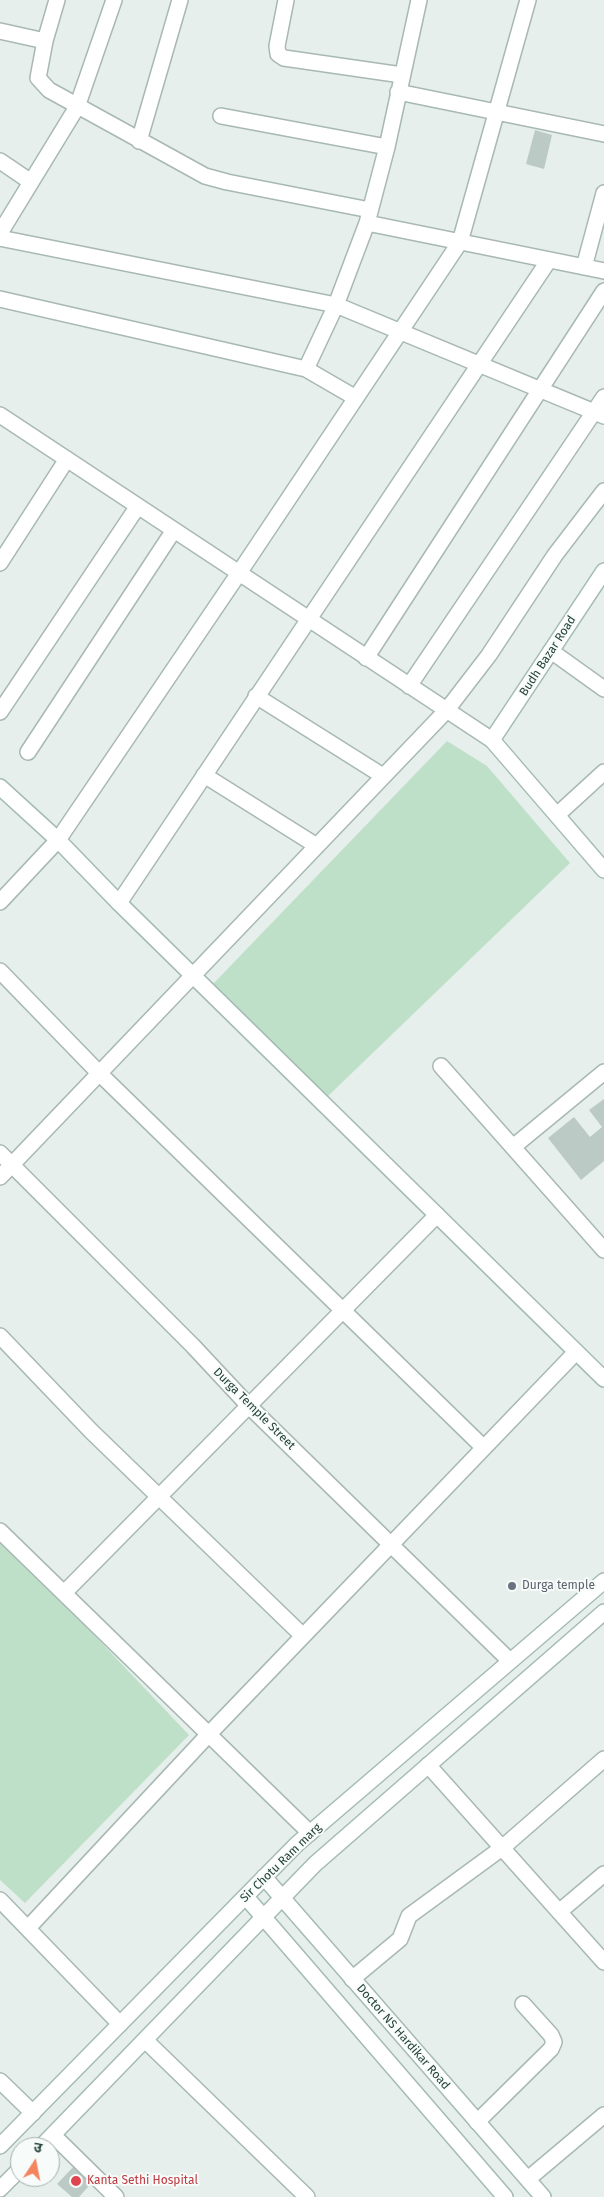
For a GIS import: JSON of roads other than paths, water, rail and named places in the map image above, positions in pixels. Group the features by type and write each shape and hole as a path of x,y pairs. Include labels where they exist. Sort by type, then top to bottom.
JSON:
{"street":[{"path":"57,0 44,41 38,78 49,90 205,176 460,242 604,271"},
{"path":"0,233 77,106 114,0"},
{"path":"139,141 180,0"},
{"path":"286,0 277,46 278,54 284,58 402,75"},
{"path":"306,369 336,305 369,217 387,147 419,0"},
{"path":"0,902 58,840 239,573 399,330 460,242 528,0"},
{"path":"0,30 44,41"},
{"path":"398,92 604,134"},
{"path":"221,116 387,147"},
{"path":"0,161 31,182"},
{"path":"584,267 604,193"},
{"path":"0,238 336,305 480,362 599,414"},
{"path":"118,903 307,618 549,260"},
{"path":"366,658 604,291"},
{"path":"0,299 306,369 356,398"},
{"path":"409,686 599,414 604,396"},
{"path":"0,415 492,740 604,870"},
{"path":"0,563 67,459"},
{"path":"0,1176 446,711 489,655 555,554 604,491"},
{"path":"0,712 138,506"},
{"path":"28,752 174,530"},
{"name":"Budh Bazar Road","path":"492,740 604,571"},
{"path":"551,651 604,689"},
{"path":"256,696 383,776"},
{"path":"557,815 604,772"},
{"path":"204,775 317,846"},
{"path":"0,787 58,840 118,903 604,1379"},
{"path":"0,971 98,1072 484,1448"},
{"path":"441,1066 604,1250"},
{"path":"513,1147 604,1072"},
{"name":"Durga Temple Street","path":"0,1153 186,1339 249,1406 510,1661"},
{"path":"64,1593 437,1215"},
{"path":"0,1336 91,1431 303,1636"},
{"path":"28,1928 209,1734 576,1352"},
{"path":"0,1531 310,1833"},
{"name":"Sir Chotu Ram marg","path":"0,2146 264,1877 310,1833 604,1581"},
{"name":"Sir Chotu Ram marg","path":"53,2135 314,1864 604,1612"},
{"path":"352,1979 400,1939 409,1916 502,1848 604,1759"},
{"path":"428,1766 604,1962"},
{"path":"559,1912 604,1874"},
{"name":"Doctor NS Hardikar Road","path":"264,1877 543,2197"},
{"path":"246,1896 505,2197"},
{"path":"0,1900 120,2024"},
{"path":"477,2122 551,2049 554,2042 551,2035 524,2004"},
{"path":"145,2040 307,2197"},
{"path":"0,2081 33,2113"},
{"path":"528,2179 604,2115"},
{"path":"53,2135 116,2197"},
{"path":"0,2189 10,2179"}],"place":[{"name":"Durga temple","path":"512,1586"},
{"name":"Kanta Sethi Hospital","path":"76,2181"}]}
